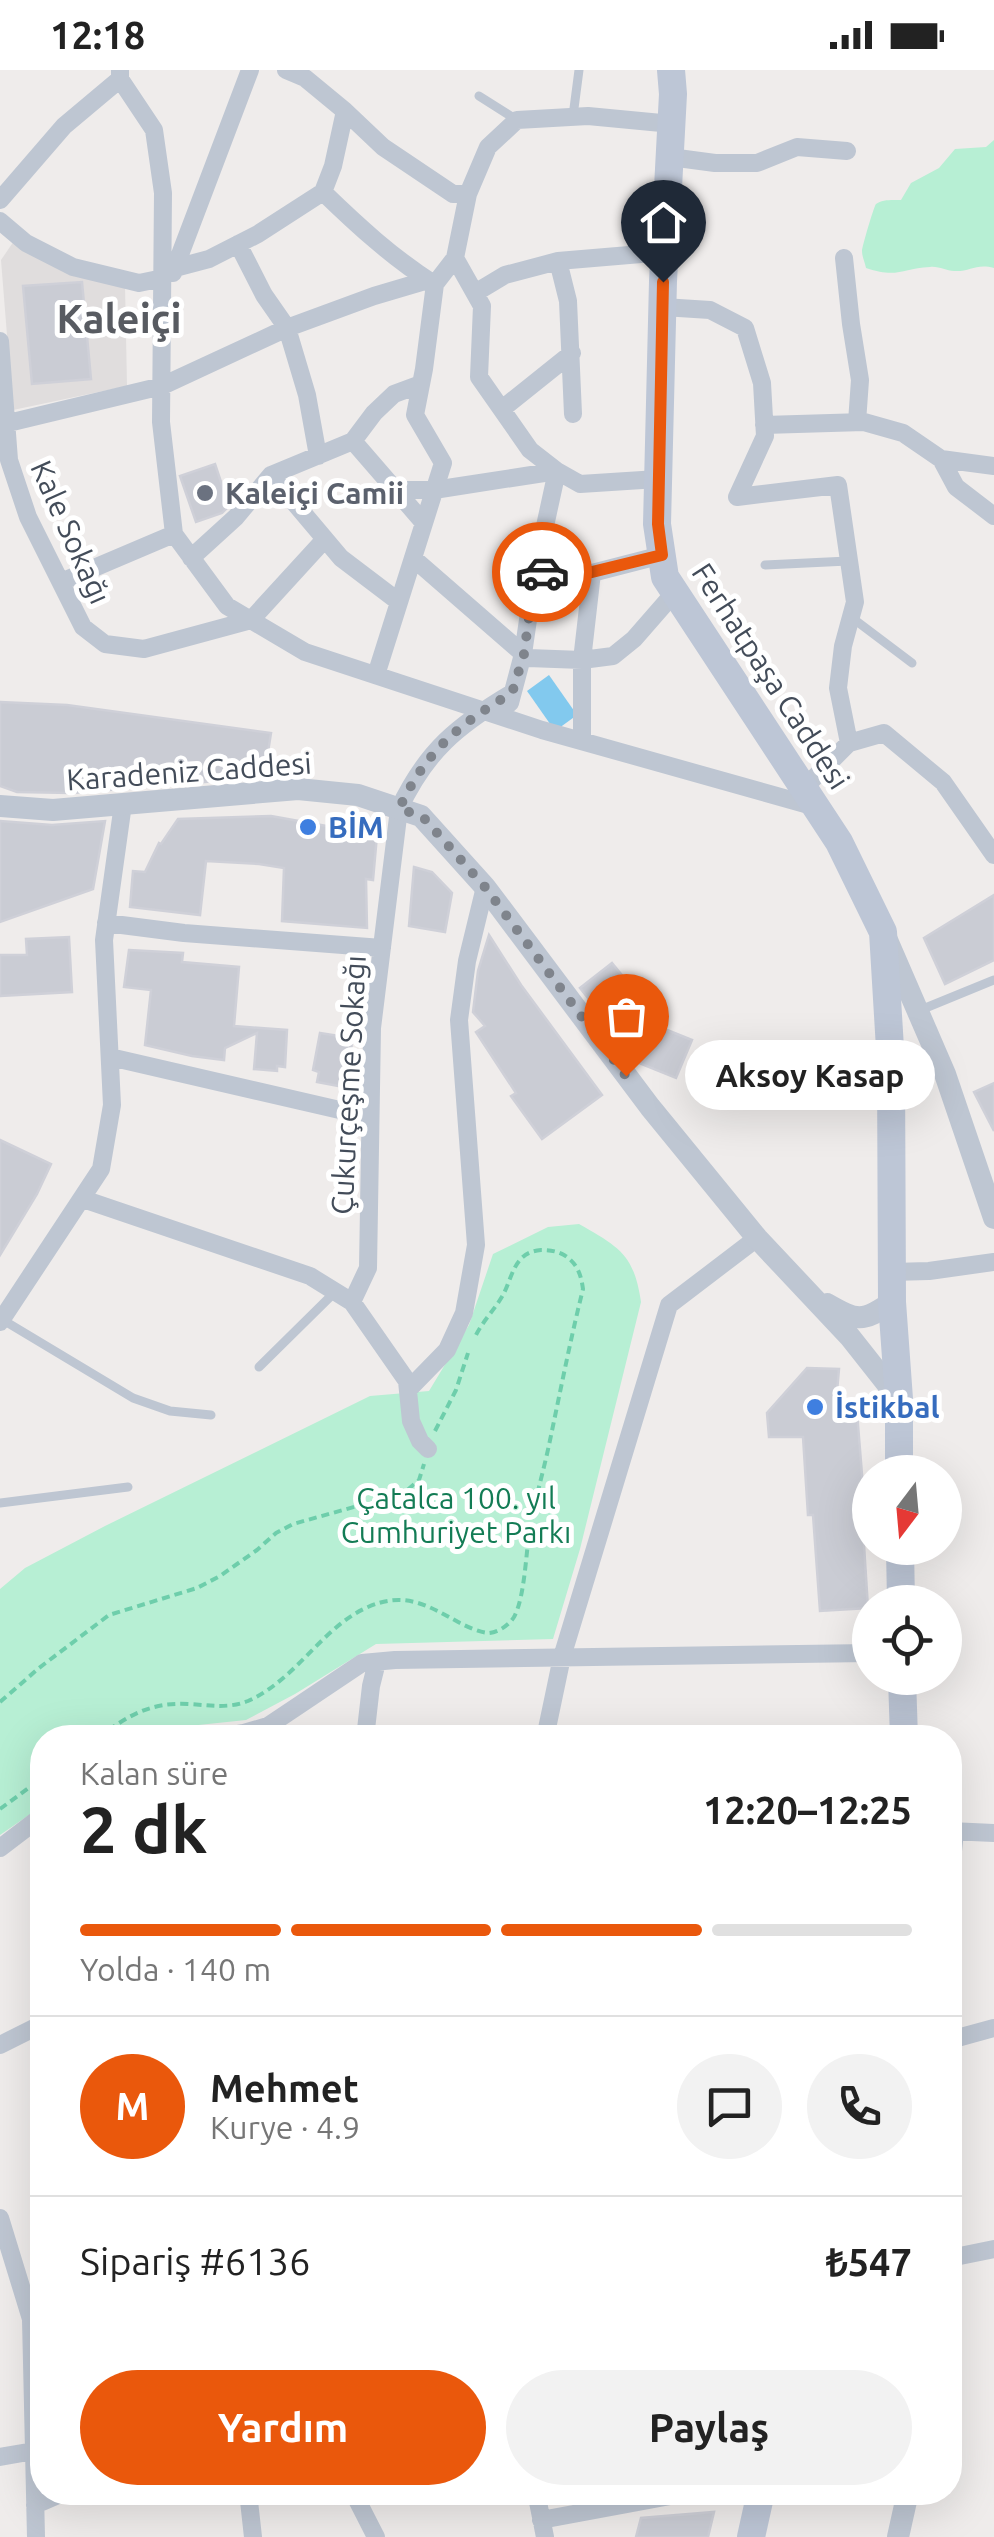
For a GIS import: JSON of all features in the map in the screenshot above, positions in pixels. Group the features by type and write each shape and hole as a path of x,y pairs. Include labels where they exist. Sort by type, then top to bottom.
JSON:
{"main road":[{"name":"Ferhatpaşa Caddesi","path":"669,70 674,94 662,307 658,479 658,524 665,577 839,842 883,932 892,1066 892,1302 900,1455"},
{"path":"903,1695 904,1725"},
{"path":"751,2537 759,2505"}],"street":[{"path":"167,281 250,70"},
{"path":"286,70 305,78 382,147 453,194 468,194"},
{"path":"0,200 64,126 120,74 154,130 163,193 167,281 161,422 174,534 227,606 305,652 582,741 810,798 849,743 884,734 943,782 994,855"},
{"path":"0,221 26,243 74,267 140,283 167,281 238,244 323,192 345,111"},
{"path":"3,424 162,386 286,328 374,296 432,282 455,258 468,194 488,147 517,120 588,116 672,124"},
{"path":"670,158 757,163 798,146 847,151"},
{"path":"323,192 367,234 432,282"},
{"path":"238,244 286,328 308,395 318,456"},
{"path":"475,293 504,275 558,261 665,252"},
{"path":"455,258 482,306 479,377 530,450 580,484 658,479"},
{"path":"844,258 860,380 857,422"},
{"path":"558,261 568,301 573,414"},
{"path":"376,675 442,463 415,416 432,282"},
{"path":"662,307 710,310 745,328 762,383 765,436 737,497 838,485 855,602 842,646 838,688 849,743"},
{"name":"Kale Sokağı","path":"0,342 3,424 9,460 28,517 84,627 106,644 144,649 251,620"},
{"path":"502,410 572,353"},
{"path":"191,558 236,517 271,475 353,442 394,394 421,384"},
{"path":"764,425 857,422 904,433 941,459 956,487 994,516"},
{"path":"353,442 424,523"},
{"path":"941,459 994,466"},
{"path":"396,490 434,490 556,470"},
{"path":"506,718 524,654 535,572 556,470"},
{"path":"271,475 341,558 399,602"},
{"path":"61,582 174,534"},
{"path":"251,620 326,539"},
{"path":"535,572 592,572 662,555"},
{"path":"413,558 528,658 582,660 613,656 634,639 675,592"},
{"path":"582,741 582,660 592,572"},
{"path":"399,809 412,782 445,739 512,693"},
{"name":"Karadeniz Caddesi","path":"0,806 53,810 298,789 358,795 422,816 485,887 650,1107 757,1238 850,1338 899,1400"},
{"path":"1,1321 101,1170 112,1105 104,940 123,804"},
{"name":"Çukurçeşme Sokağı","path":"352,1302 368,1268 372,1028 399,809"},
{"path":"409,1388 447,1350 464,1313 476,1245 459,1020 467,961 485,887"},
{"path":"106,924 382,948"},
{"path":"883,932 985,1163 994,1218"},
{"path":"110,1057 370,1117"},
{"path":"83,1199 310,1276 352,1302 402,1372 409,1388 411,1421 428,1450"},
{"path":"547,1725 562,1657 669,1305 757,1238"},
{"path":"892,1272 994,1262"},
{"name":"Karadeniz Caddesi","path":"811,1295 851,1318 872,1316 892,1302"},
{"path":"269,1725 362,1663 852,1653"},
{"path":"366,1725 376,1662"},
{"path":"0,1848 30,1825"},
{"path":"962,1831 994,1833"},
{"path":"962,2037 994,2028"},
{"path":"0,2045 30,2030"},
{"path":"0,2218 30,2299"},
{"path":"962,2256 994,2249"},
{"path":"0,2457 30,2452"},
{"path":"35,2505 36,2537"},
{"path":"249,2505 253,2537"},
{"path":"360,2505 376,2537"},
{"path":"543,2529 640,2505"},
{"path":"898,2537 905,2505"}],"lane":[{"path":"573,116 579,70"},
{"path":"479,96 517,120"},
{"path":"765,565 848,561"},
{"path":"851,617 912,663"},
{"path":"917,1011 994,980"},
{"path":"259,1367 335,1292"},
{"path":"1,1321 144,1403 170,1412 211,1415"},
{"path":"0,1503 128,1487"}],"path":[{"path":"117,1725 145,1709 185,1704 221,1707 252,1699 276,1685 349,1618 383,1602 414,1600 467,1627 488,1633 513,1620 583,1288 576,1265 562,1254 547,1250 524,1255 474,1340"},
{"path":"0,1702 109,1615 197,1588 293,1524 404,1493 419,1480 432,1436 456,1390 468,1351"},
{"path":"0,1809 30,1787"}],"shaded area":[{"path":"14,241 125,285 127,386 13,410 1,260"}],"green space":[{"path":"994,140 994,268 954,271 930,267 893,273 866,268 862,251 876,204 901,200 911,183 939,168 955,149 986,147"},
{"name":"Çatalca 100. yıl Cumhuriyet Parkı","path":"579,1224 605,1239 629,1262 641,1302 580,1549 553,1639 376,1644 246,1720 198,1725 30,1725 30,1814 0,1835 0,1589 25,1568 105,1526 370,1396 429,1391 469,1325 493,1254 548,1227"}],"water":[{"path":"549,675 577,715 555,731 527,691"}],"building":[{"path":"82,282 91,379 32,384 23,286"},
{"name":"Kaleiçi Camii","path":"215,464 229,506 222,513 196,522 180,476"},
{"path":"0,702 67,705 271,733 264,777 72,793 17,792 0,786"},
{"path":"271,816 377,835 373,880 366,879 367,928 282,921 284,868 259,864 206,861 200,915 130,907 133,871 145,872 159,843 178,819"},
{"path":"0,821 52,825 105,821 93,889 0,922"},
{"path":"414,867 432,872 452,893 445,932 409,926"},
{"path":"994,895 994,960 945,984 924,938"},
{"path":"489,935 602,1095 542,1139 511,1096 516,1093 476,1032 485,1026 473,1012 478,971"},
{"path":"69,937 72,992 0,996 0,955 27,955 26,939"},
{"path":"129,950 183,953 182,962 239,967 234,1026 287,1030 285,1067 277,1066 277,1071 254,1069 257,1033 225,1048 224,1060 145,1045 151,990 124,987"},
{"path":"612,963 648,1007 635,1017 692,1040 676,1078 634,1061 580,988"},
{"path":"320,1033 352,1038 349,1088 317,1082 319,1072 313,1070"},
{"path":"994,1083 994,1131 974,1092"},
{"path":"0,1140 51,1164 0,1255"},
{"path":"807,1368 839,1369 836,1403 856,1400 860,1455 852,1455 852,1565 865,1565 867,1585 852,1585 852,1609 820,1611 803,1437 769,1437 767,1413"},
{"path":"714,2512 708,2537 636,2537 641,2518"}],"way so far":[{"path":"542,572 535,572 524,654 512,693 445,739 412,782 399,809 422,816 485,887 626,1076"}],"place":[{"name":"Kaleiçi Camii","path":"205,493"},
{"name":"BİM","path":"308,827"},
{"name":"Aksoy Kasap","path":"626,1076"},
{"name":"İstikbal","path":"815,1407"}],"district":[{"name":"Kaleiçi","path":"119,318"}],"route":[{"path":"542,572 592,572 662,555 658,524 663,282"}]}
